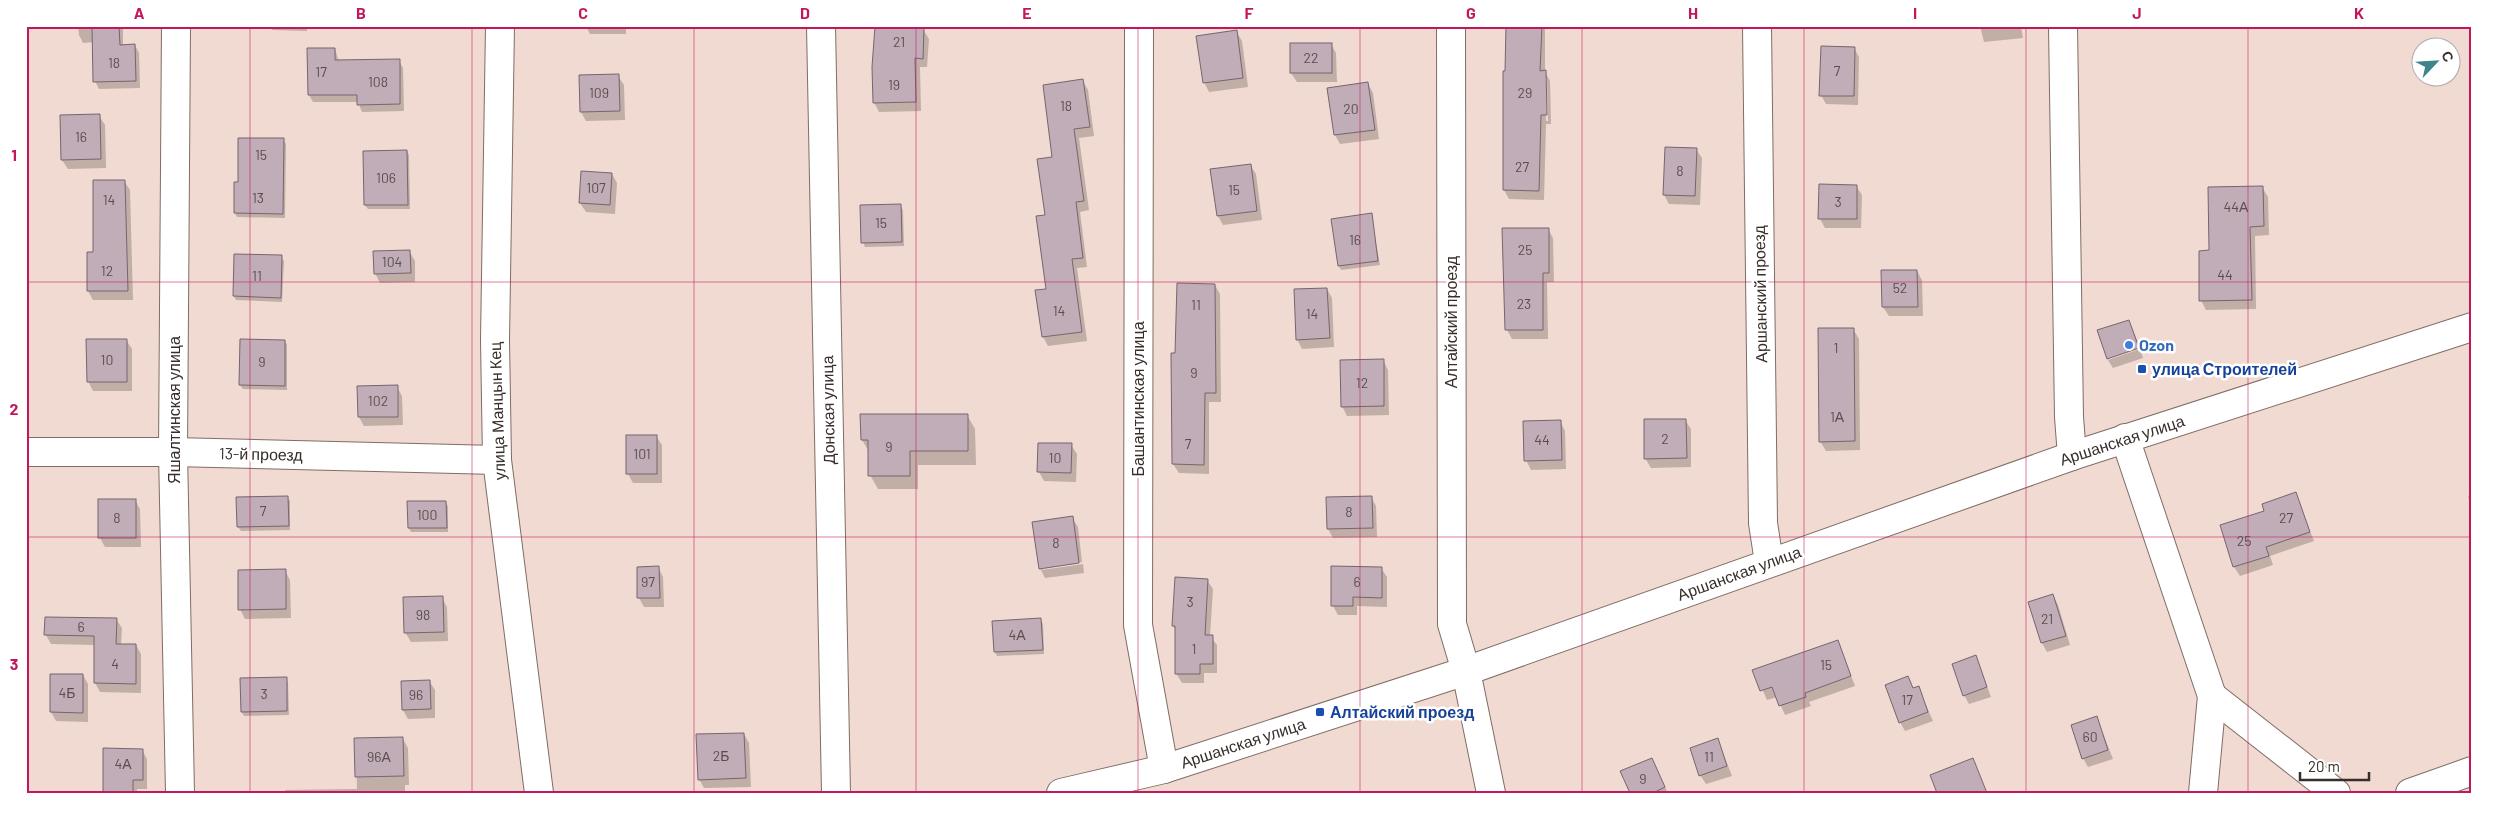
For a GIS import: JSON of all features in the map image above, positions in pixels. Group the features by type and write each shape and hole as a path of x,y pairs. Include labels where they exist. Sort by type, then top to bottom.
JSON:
{"street":[{"name":"Яшалтинская улица","path":"176,26 173,452 180,793"},
{"name":"улица Манцын Кец","path":"500,26 495,340 497,460 539,793"},
{"name":"Донская улица","path":"822,26 836,793"},
{"name":"Башантинская улица","path":"1139,26 1138,625 1164,769"},
{"name":"Алтайский проезд","path":"1451,26 1452,624 1466,671 1491,793"},
{"name":"Аршанский проезд","path":"1757,26 1763,523 1769,562"},
{"path":"2062,26 2069,416 2072,456"},
{"name":"Аршанская улица","path":"1061,793 1164,769 1466,671 2072,456 2472,327"},
{"path":"2125,438 2212,696 2203,793"},
{"name":"13-й проезд","path":"26,452 173,452 497,460"},
{"path":"2212,696 2336,793"},
{"path":"2410,793 2472,771"}],"building":[{"path":"92,26 119,26 120,45 135,44 136,81 93,82"},
{"path":"875,26 924,28 923,59 915,58 916,102 873,103 872,67"},
{"path":"1506,26 1542,26 1540,71 1546,70 1547,115 1541,115 1539,191 1503,190 1503,71 1505,71"},
{"path":"1237,30 1243,78 1203,83 1196,36"},
{"path":"1290,43 1332,43 1332,73 1290,73"},
{"path":"1821,46 1855,47 1854,96 1819,96"},
{"path":"307,48 335,48 335,60 400,59 400,104 357,105 357,95 308,95"},
{"path":"619,74 620,111 580,112 579,75"},
{"path":"1083,79 1090,127 1074,129 1084,201 1076,202 1083,258 1072,259 1082,332 1042,337 1035,290 1046,289 1036,216 1045,215 1037,159 1052,157 1043,85"},
{"path":"1368,82 1375,130 1334,135 1327,88"},
{"path":"100,114 101,159 61,160 60,115"},
{"path":"238,138 284,138 283,214 234,213 234,182 238,182"},
{"path":"1665,147 1697,148 1695,196 1663,195"},
{"path":"407,150 408,205 364,205 363,151"},
{"path":"1251,164 1257,211 1217,216 1210,169"},
{"path":"581,171 612,173 610,205 579,203"},
{"path":"93,180 125,180 128,291 87,291 87,252 93,252"},
{"path":"1819,184 1857,185 1857,219 1818,219"},
{"path":"2263,186 2264,226 2250,227 2252,300 2199,301 2199,251 2209,250 2208,187"},
{"path":"901,204 902,242 861,243 860,205"},
{"path":"1372,213 1378,261 1338,266 1331,219"},
{"path":"1502,228 1549,228 1549,273 1543,273 1543,330 1505,330"},
{"path":"410,250 411,273 374,274 373,251"},
{"path":"234,254 282,255 281,298 233,296"},
{"path":"1881,270 1917,270 1918,307 1882,307"},
{"path":"1177,283 1215,284 1216,393 1205,393 1204,465 1172,464 1171,353 1175,353"},
{"path":"1327,288 1330,338 1296,340 1294,289"},
{"path":"2129,320 2139,348 2107,359 2097,330"},
{"path":"1818,328 1854,328 1855,441 1819,442"},
{"path":"86,339 127,339 127,382 87,382"},
{"path":"240,339 285,340 285,386 239,385"},
{"path":"1384,359 1384,406 1341,407 1340,360"},
{"path":"398,385 398,417 358,417 357,386"},
{"path":"860,414 968,414 968,451 910,451 910,476 868,476 868,440 861,440"},
{"path":"1644,419 1686,419 1687,458 1644,459"},
{"path":"1561,420 1562,460 1524,461 1523,421"},
{"path":"626,435 657,435 657,474 626,474"},
{"path":"1038,443 1072,443 1071,473 1037,472"},
{"path":"2296,492 2310,532 2266,547 2269,556 2233,567 2220,525 2264,511 2262,504"},
{"path":"288,496 289,526 237,527 236,497"},
{"path":"1372,496 1373,528 1327,529 1326,497"},
{"path":"98,499 136,499 136,538 98,538"},
{"path":"407,501 446,501 447,528 408,528"},
{"path":"1073,516 1079,563 1039,569 1032,522"},
{"path":"659,566 660,598 637,598 637,567"},
{"path":"1331,566 1382,567 1382,598 1353,597 1353,606 1331,606"},
{"path":"286,569 286,609 238,610 238,570"},
{"path":"1175,577 1208,579 1205,635 1213,635 1213,664 1200,664 1200,674 1175,674 1175,626 1172,626"},
{"path":"2053,594 2066,636 2041,643 2028,602"},
{"path":"443,596 444,632 404,633 403,597"},
{"path":"45,617 117,618 116,644 136,644 136,684 94,683 94,636 44,635"},
{"path":"1041,618 1043,650 994,652 992,621"},
{"path":"1838,640 1851,676 1805,693 1806,697 1779,706 1772,687 1760,691 1752,670"},
{"path":"1976,655 1987,687 1963,696 1952,664"},
{"path":"50,674 83,674 83,713 50,712"},
{"path":"1908,676 1913,688 1919,686 1928,712 1899,723 1885,685"},
{"path":"287,677 287,711 241,712 240,678"},
{"path":"430,680 431,709 402,710 401,681"},
{"path":"2097,716 2108,750 2082,759 2071,725"},
{"path":"744,733 746,778 698,780 696,734"},
{"path":"403,737 404,776 355,777 354,738"},
{"path":"1718,738 1727,766 1699,776 1690,748"},
{"path":"103,748 143,749 143,780 133,780 133,793 103,793"},
{"path":"1652,758 1665,787 1653,793 1630,793 1620,771"},
{"path":"1973,758 1987,793 1937,793 1930,775"}],"place":[{"name":"Ozon","path":"2129,345"},
{"name":"улица Строителей","path":"2142,369"},
{"name":"Алтайский проезд","path":"1320,712"}]}
